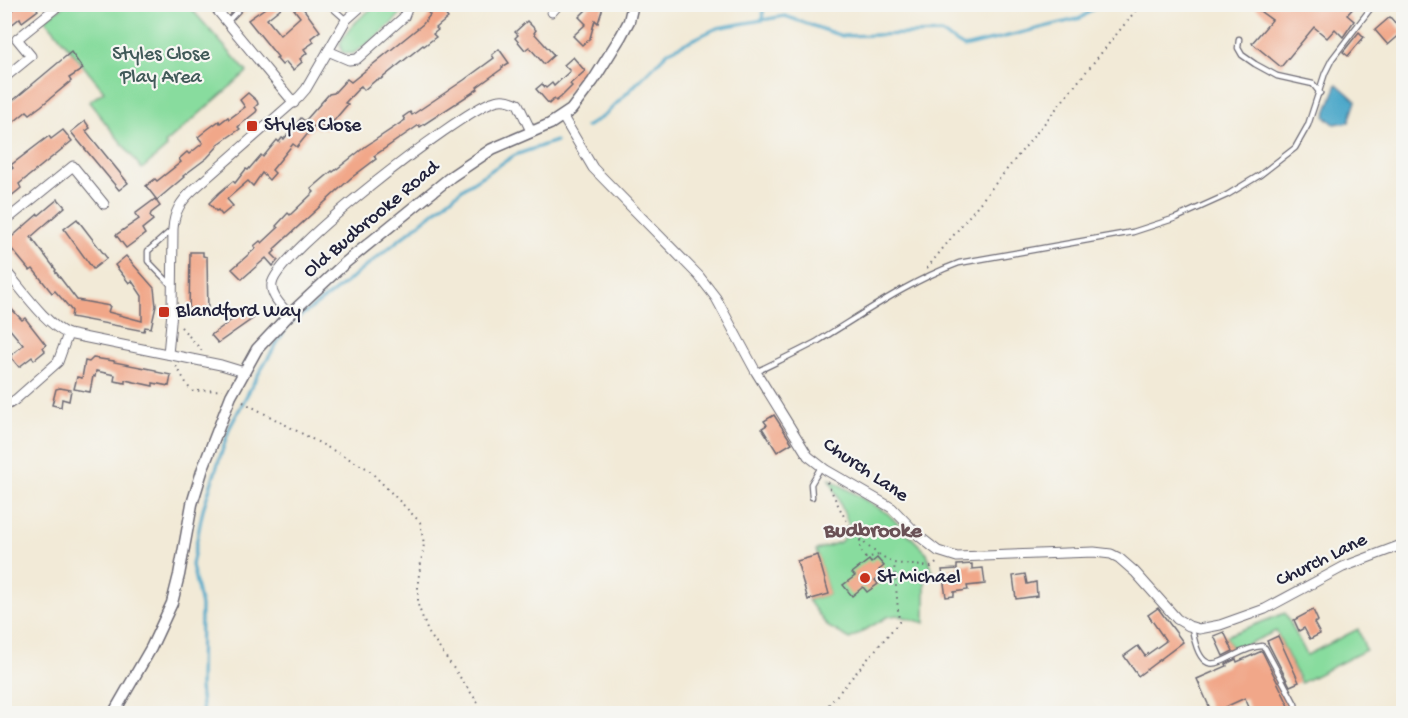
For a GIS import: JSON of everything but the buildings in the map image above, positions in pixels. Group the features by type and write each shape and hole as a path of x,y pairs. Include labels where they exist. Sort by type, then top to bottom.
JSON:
{"street":[{"path":"212,4 294,103"},
{"path":"168,354 172,317 173,229 176,212 185,198 294,103 306,89 346,20 364,4"},
{"path":"328,51 349,60 357,59 408,13 409,4"},
{"name":"Old Budbrooke Road","path":"113,714 151,648 172,603 198,483 221,421 257,349 289,315 345,263 452,176 492,149 563,117 579,101 612,52 625,29 633,4"},
{"path":"4,78 31,56 17,39 58,6"},
{"path":"289,315 272,291 272,283 279,271 341,210 392,168 493,101 506,100 518,104 531,131"},
{"name":"Church Lane","path":"563,117 593,168 711,291 756,372 804,450 823,468 885,503 931,546 947,555"},
{"path":"4,222 73,166 104,204"},
{"path":"4,269 50,322 68,334 212,363 244,372"},
{"path":"4,407 58,362 68,334"},
{"name":"Church Lane","path":"1192,628 1208,628 1258,611 1343,567 1404,544"},
{"path":"947,555 1094,552 1111,554 1128,564 1177,619 1192,628"}],"lane":[{"path":"227,22 244,4"},
{"path":"327,4 346,20"},
{"path":"756,372 814,343 935,272 959,263 1133,232 1176,218 1227,195 1260,175 1293,150 1308,125 1332,59 1374,4"},
{"path":"1239,39 1238,48 1242,55 1255,64 1277,76 1313,84 1320,93"},
{"path":"172,286 148,261 148,251 173,229"},
{"path":"813,497 811,484 823,468"},
{"path":"1192,628 1198,651 1211,664 1262,645 1293,700 1297,714"}],"path":[{"path":"915,283 1141,4"},
{"path":"172,317 212,363"},
{"path":"168,354 191,391 228,390"},
{"path":"243,402 368,469 420,522 424,544 418,581 418,605 428,632 486,714"},
{"path":"823,468 826,481 851,530 879,555 894,563 931,567 947,555"},
{"path":"860,540 860,549 866,560 879,555"},
{"path":"821,714 898,622 894,563"}],"shaded area":[{"path":"226,5 255,5 239,19"}],"green space":[{"name":"Styles Close Play Area","path":"65,5 188,5 247,72 165,144 167,147 142,169 89,102 104,91 45,19"},
{"path":"377,5 404,6 402,12 390,25 365,45 352,54 342,52 340,43 348,31"},
{"path":"830,479 887,513 927,553 933,572 925,575 925,623 897,615 887,617 850,639 827,626 808,600 829,594 816,550 840,542 851,530"},
{"path":"1285,613 1307,655 1358,629 1366,650 1301,683 1276,631 1233,651 1226,636"}],"water":[{"path":"1337,84 1356,101 1349,122 1334,124 1325,116"}],"waterway":[{"path":"762,20 764,4"},
{"path":"586,127 605,115 669,51 717,28 785,16 842,36 941,33 964,47 1081,18 1100,4"},
{"path":"203,714 200,688 201,606 192,565 203,509 230,427 288,325 334,292 465,187 515,155 556,141"}],"place":[{"name":"Styles Close","path":"252,126"},
{"name":"Blandford Way","path":"164,312"},
{"name":"St Michael","path":"865,578"}],"district":[{"name":"Budbrooke","path":"873,532"}]}
